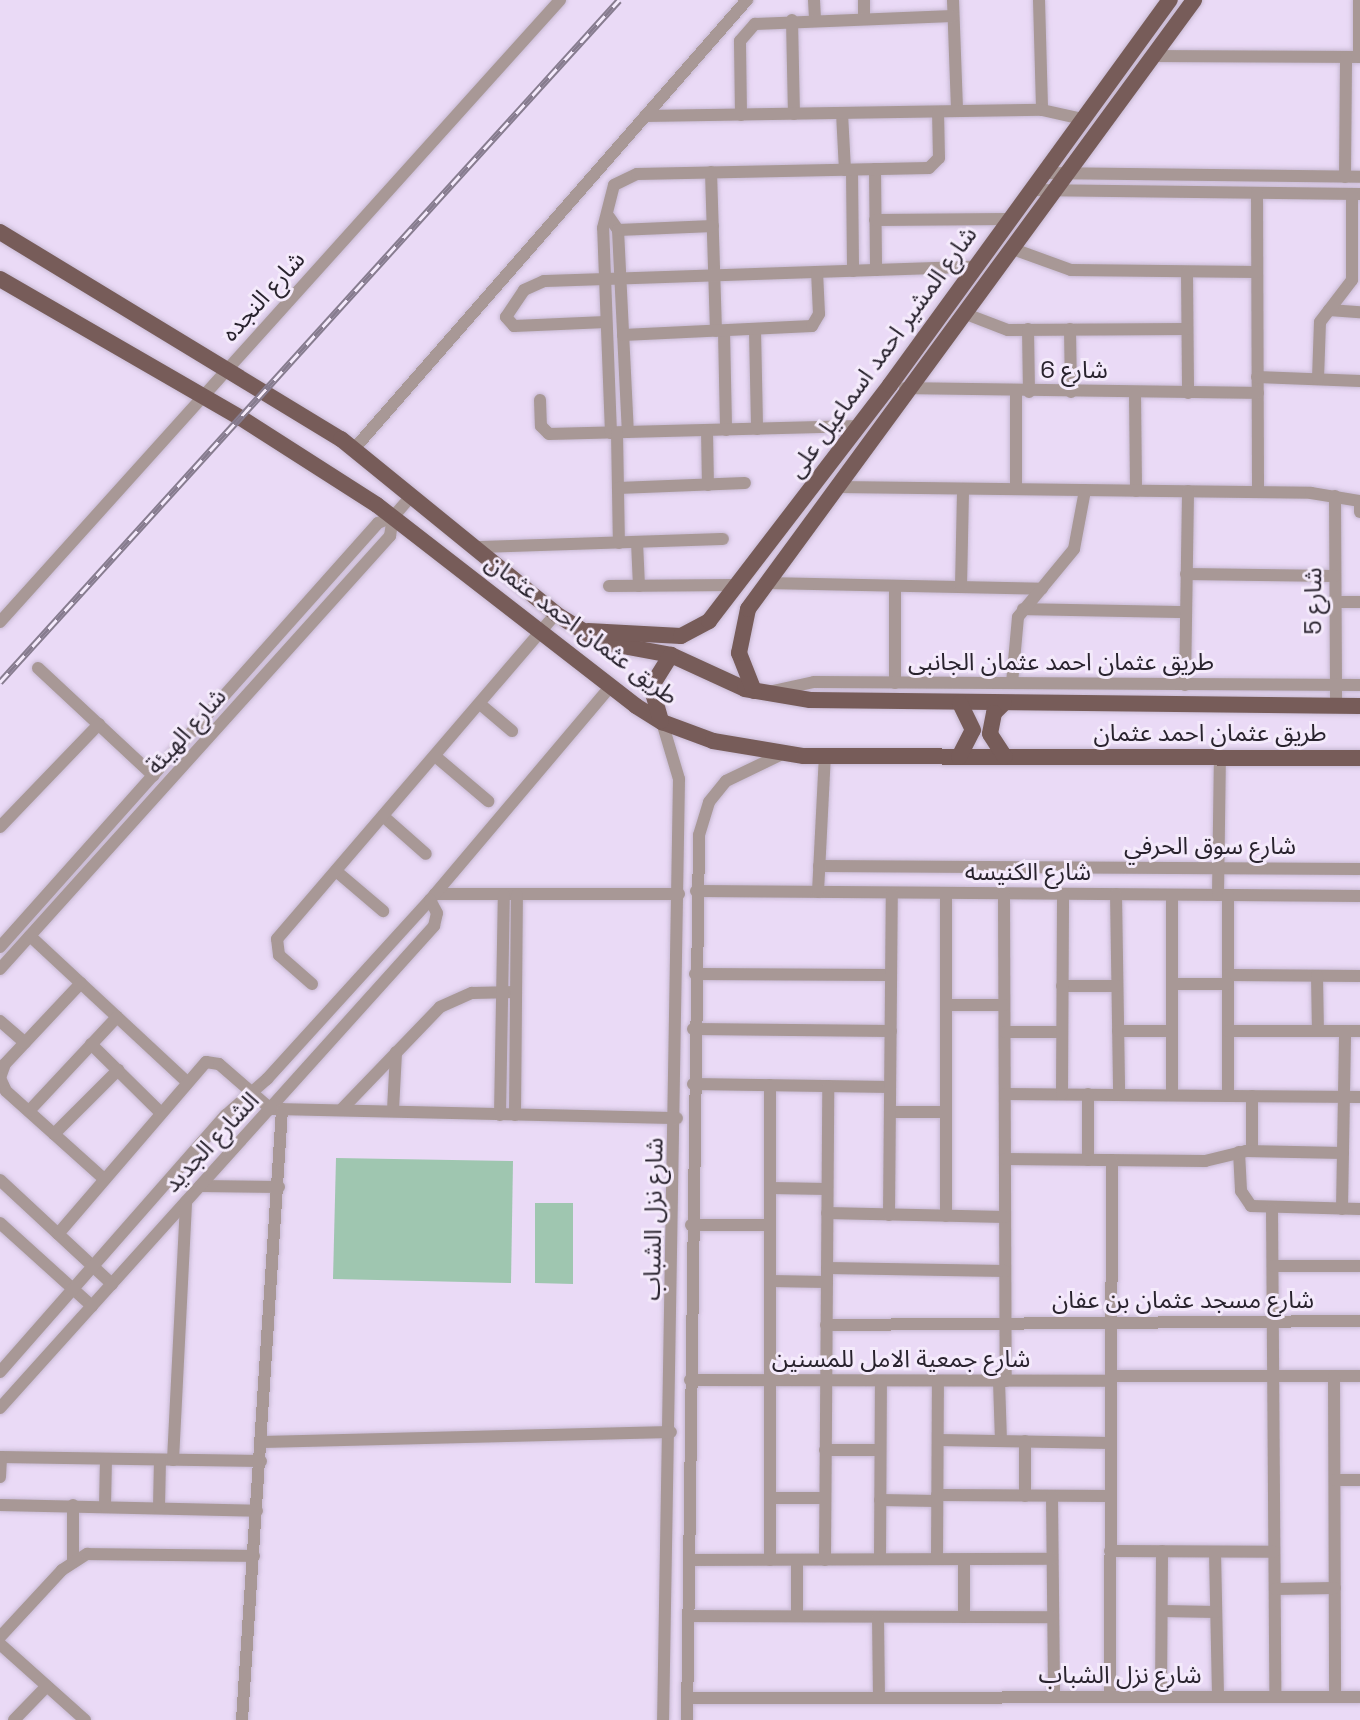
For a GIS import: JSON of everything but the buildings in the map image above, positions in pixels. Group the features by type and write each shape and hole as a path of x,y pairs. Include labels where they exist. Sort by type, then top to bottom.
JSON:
{"main road":[{"name":"شارع المشير احمد اسماعيل على","path":"578,630 689,634 709,621 890,385 1170,0"},
{"name":"شارع المشير احمد اسماعيل على","path":"759,692 741,663 739,643 748,609 1194,0"},
{"name":"طريق عثمان احمد عثمان","path":"0,232 347,444 479,547 556,614 578,630 613,645 671,655 759,692 825,701 1360,706"},
{"name":"طريق عثمان احمد عثمان","path":"0,279 202,395 377,505 610,687 662,722 713,741 782,754 825,756 1360,758"},
{"path":"347,444 347,458 388,489 387,500 377,505"},
{"path":"662,722 651,687 671,655"},
{"path":"959,757 973,730 960,703"},
{"path":"1004,703 989,727 995,747 1005,757"}],"street":[{"name":"شارع النجده","path":"0,622 560,0"},
{"path":"347,444 506,276 747,0"},
{"path":"814,0 815,20"},
{"path":"864,0 864,18"},
{"path":"953,0 957,111"},
{"path":"1039,0 1042,110"},
{"path":"1345,177 1359,0"},
{"path":"741,115 743,34 762,21 953,16"},
{"path":"792,20 794,114"},
{"path":"1153,56 1355,57"},
{"path":"645,116 1042,110 1083,119"},
{"path":"619,433 606,322 603,228 609,217 610,192 628,176 936,165 938,112"},
{"path":"842,113 853,271"},
{"path":"875,169 876,270"},
{"path":"711,172 714,276 726,430"},
{"path":"1044,173 1067,176 1360,177"},
{"path":"1303,177 1303,194"},
{"path":"1031,190 1356,194 1352,280 1318,327 1318,379"},
{"path":"1257,193 1258,492"},
{"path":"609,217 618,230 623,335 619,543"},
{"path":"875,220 1010,219"},
{"path":"618,230 713,226"},
{"path":"1013,249 1071,270 1257,272"},
{"path":"606,322 512,325 507,314 524,290 544,281 974,267"},
{"path":"623,335 755,330 816,323 817,272"},
{"path":"1187,272 1188,393"},
{"path":"506,276 524,290"},
{"path":"1329,310 1360,312"},
{"path":"966,314 993,327 1187,329"},
{"path":"1016,489 1028,329"},
{"path":"1070,329 1071,392"},
{"path":"755,330 757,429"},
{"path":"1257,377 1360,381"},
{"name":"شارع 6","path":"890,385 912,389 1023,392 1258,393"},
{"path":"1135,392 1136,491"},
{"path":"540,400 546,432 859,426"},
{"path":"707,430 708,485"},
{"path":"618,488 745,483"},
{"path":"838,487 1258,492 1335,496 1360,501 1360,512"},
{"path":"961,587 963,489"},
{"path":"1012,683 1014,633 1023,609 1079,539 1085,490"},
{"path":"1185,685 1188,491"},
{"name":"شارع الهيئة","path":"0,947 378,523 393,517 412,495"},
{"name":"شارع 5","path":"1335,496 1336,706"},
{"name":"شارع الهيئة","path":"0,969 390,536 393,517"},
{"path":"479,547 723,539"},
{"path":"637,542 639,586"},
{"path":"1186,574 1335,576"},
{"path":"766,583 1042,589"},
{"path":"609,586 737,585"},
{"path":"895,586 895,683"},
{"path":"1335,602 1360,602"},
{"path":"1023,609 1186,612"},
{"path":"312,984 279,955 276,942 556,614"},
{"path":"38,668 154,776"},
{"name":"طريق عثمان احمد عثمان الجانبى","path":"759,692 814,682 1360,685"},
{"name":"الشارع الجديد","path":"0,1372 92,1266 433,897 610,687"},
{"path":"480,704 512,731"},
{"name":"شارع نزل الشباب","path":"662,722 678,766 679,894 671,1432 663,1720"},
{"path":"0,827 99,724"},
{"name":"شارع نزل الشباب","path":"687,1720 693,1029 700,827 709,802 739,772 782,754"},
{"path":"435,756 488,801"},
{"path":"818,892 825,756"},
{"path":"1220,758 1218,868 1223,895 1228,979 1228,1096"},
{"path":"131,802 143,812"},
{"path":"383,816 426,854"},
{"path":"82,856 93,866"},
{"name":"شارع سوق الحرفي","path":"819,866 1360,869"},
{"path":"336,871 383,911"},
{"name":"شارع الكنيسه","path":"696,891 1360,896"},
{"path":"889,1215 892,893"},
{"path":"946,893 946,1216"},
{"path":"433,897 679,894"},
{"path":"1001,1441 1005,1324 1004,894"},
{"path":"1062,1094 1063,894"},
{"path":"1116,894 1119,1095"},
{"path":"510,895 516,992 515,1115"},
{"path":"500,1115 502,992 510,895"},
{"path":"1172,895 1172,1095"},
{"name":"الشارع الجديد","path":"0,1408 186,1201 277,1109 434,926 437,913 433,897"},
{"path":"30,936 186,1081"},
{"path":"695,974 891,975"},
{"path":"1317,976 1318,1031"},
{"path":"1172,984 1228,979 1360,976"},
{"path":"81,983 25,1043 0,1078 6,1091 104,1179"},
{"path":"1062,986 1117,986"},
{"path":"342,1109 450,1000 516,992"},
{"path":"946,1005 1004,1005"},
{"path":"29,1111 117,1017"},
{"path":"0,1021 25,1043"},
{"path":"693,1029 891,1031"},
{"path":"1118,1031 1172,1031"},
{"path":"1228,1031 1360,1031"},
{"path":"1342,1209 1345,1031"},
{"path":"1005,1032 1062,1032"},
{"path":"91,1044 160,1112"},
{"path":"393,1110 396,1052"},
{"path":"58,1234 201,1064 215,1062 277,1109 677,1118"},
{"path":"54,1134 118,1070"},
{"path":"693,1084 890,1087"},
{"path":"770,1085 770,1560"},
{"path":"825,1560 828,1086"},
{"path":"1005,1094 1360,1097"},
{"path":"1088,1094 1088,1160"},
{"path":"1252,1096 1244,1200 1259,1209 1360,1209"},
{"path":"242,1720 279,1187 277,1109"},
{"path":"890,1112 946,1112"},
{"path":"1005,1159 1205,1161 1246,1151 1343,1153"},
{"path":"1110,1697 1112,1160"},
{"path":"0,1180 112,1284"},
{"path":"200,1186 279,1187"},
{"path":"770,1188 827,1189"},
{"path":"159,1507 166,1460 186,1201"},
{"path":"1272,1209 1275,1697"},
{"path":"827,1213 1005,1217"},
{"path":"691,1225 770,1225"},
{"path":"3,1232 92,1306"},
{"path":"1273,1266 1360,1266"},
{"path":"827,1268 1005,1271"},
{"path":"674,1273 691,1274"},
{"path":"770,1281 827,1282"},
{"name":"شارع مسجد عثمان بن عفان","path":"826,1325 1360,1321"},
{"path":"1334,1376 1335,1697"},
{"name":"شارع جمعية الامل للمسنين","path":"690,1380 1003,1381 1360,1376"},
{"path":"880,1559 881,1381"},
{"path":"937,1559 938,1381"},
{"path":"262,1442 671,1432"},
{"path":"938,1440 1111,1443"},
{"path":"1025,1441 1025,1496"},
{"path":"825,1450 880,1450"},
{"path":"0,1477 0,1457 261,1461"},
{"path":"105,1506 106,1459"},
{"path":"1335,1480 1360,1480"},
{"path":"1052,1496 1054,1697"},
{"path":"880,1500 1110,1496"},
{"path":"770,1498 825,1498"},
{"path":"0,1505 257,1511"},
{"path":"73,1505 73,1560"},
{"path":"1110,1551 1274,1552"},
{"path":"1161,1697 1162,1551"},
{"path":"0,1637 73,1560 102,1552 254,1556"},
{"path":"1215,1552 1218,1697"},
{"path":"689,1560 1052,1559"},
{"path":"797,1560 797,1616"},
{"path":"964,1560 964,1617"},
{"path":"1275,1589 1335,1588"},
{"path":"1162,1611 1216,1612"},
{"path":"688,1616 1053,1617"},
{"path":"878,1617 879,1697"},
{"path":"0,1644 85,1720"},
{"path":"14,1720 47,1686"},
{"name":"شارع نزل الشباب","path":"687,1698 1360,1697"}],"green space":[{"path":"336,1158 513,1161 511,1283 333,1279"},
{"path":"535,1203 573,1203 573,1284 535,1283"}],"railway":[{"path":"0,682 619,0"}]}
